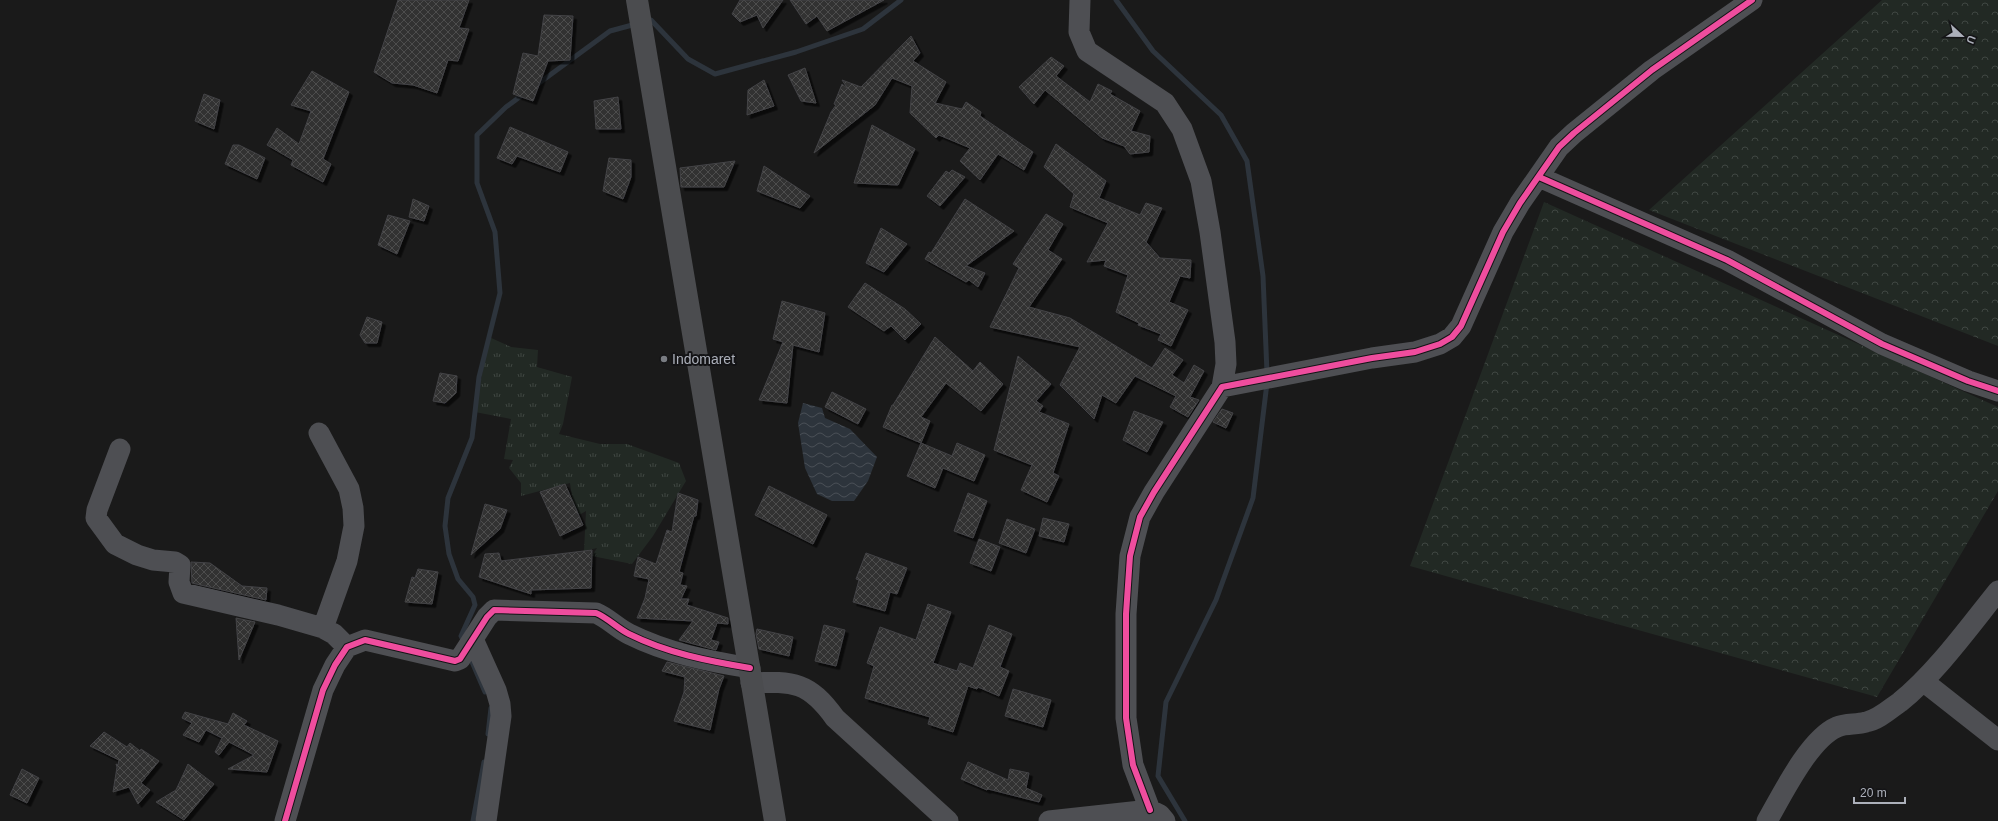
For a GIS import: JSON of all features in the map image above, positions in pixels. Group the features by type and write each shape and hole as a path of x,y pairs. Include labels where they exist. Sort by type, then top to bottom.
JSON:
{"main road":[{"path":"638,1 645,52 775,821"}],"street":[{"path":"1049,821 1157,815 1133,765 1126,718 1126,614 1130,556 1140,517 1154,492 1222,387 1226,364 1225,342 1210,232 1201,181 1182,129 1165,102 1087,51 1078,32 1080,0"},
{"path":"1222,387 1372,358 1416,352 1440,344 1452,337 1461,326 1503,232 1520,203 1559,148 1580,128 1652,70 1752,0"},
{"path":"1539,177 1727,260 1882,344 1968,381 1998,391"},
{"path":"319,433 349,489 353,508 354,526 347,561 323,628"},
{"path":"120,449 97,510 96,518 115,544 137,555 153,560 175,562 180,565 179,582 183,593 278,615 323,628 334,634 347,647"},
{"path":"1767,821 1794,773 1821,738 1836,727 1867,722 1874,719 1900,701 1923,681 1998,590"},
{"path":"285,821 323,690 335,665 347,647 365,640 449,661 468,647 494,610 596,613 604,616 628,634 690,658 751,676 788,682 807,688 822,700 835,718 948,821"},
{"path":"468,647 496,690 501,710 486,821"},
{"path":"1923,681 1998,740"}],"green space":[{"path":"1882,0 1998,0 1998,346 1649,210"},
{"path":"1544,202 1998,407 1998,491 1877,697 1410,566"},
{"path":"489,337 511,347 538,350 537,367 572,377 563,424 559,434 600,444 627,444 679,463 686,481 653,536 632,564 592,556 597,548 584,551 586,511 562,525 573,503 570,483 521,496 521,483 509,468 513,460 504,459 511,419 475,412"}],"water":[{"path":"803,403 822,408 825,418 850,429 877,457 868,481 854,501 832,501 817,494 805,468 798,423"}],"building":[{"path":"398,0 469,0 459,28 469,29 458,61 448,60 437,93 413,85 392,83 374,72"},
{"path":"740,0 783,0 763,28 757,15 740,22 732,14"},
{"path":"790,0 884,0 827,31 817,16 806,24"},
{"path":"544,15 573,16 570,60 548,61 533,101 513,94 523,53 538,56"},
{"path":"911,36 920,53 913,61 946,82 935,103 962,109 966,102 981,112 980,116 1033,152 1024,170 998,154 980,180 960,161 970,148 939,135 936,138 910,113 912,86 892,78 875,105 814,153 831,112 836,105 834,104 842,84 848,89 842,80 861,87"},
{"path":"1051,57 1064,66 1056,76 1090,102 1098,84 1112,91 1110,94 1140,111 1131,131 1150,136 1149,152 1130,154 1124,146 1102,138 1045,90 1034,104 1019,87"},
{"path":"805,68 816,103 801,101 788,75"},
{"path":"312,71 349,92 323,159 331,164 323,182 291,165 293,160 267,145 277,128 299,144 311,111 291,105"},
{"path":"764,80 774,106 747,115 748,90"},
{"path":"204,94 220,100 214,129 195,121"},
{"path":"618,97 621,129 596,129 594,101"},
{"path":"872,125 915,149 898,185 854,183"},
{"path":"510,127 568,152 560,172 517,156 512,164 497,158"},
{"path":"1056,144 1106,181 1099,198 1140,215 1146,203 1162,208 1146,242 1160,258 1191,260 1190,278 1180,276 1169,302 1188,310 1171,346 1158,340 1161,334 1138,325 1139,323 1116,312 1128,275 1104,266 1106,260 1087,262 1108,223 1070,207 1074,194 1044,167"},
{"path":"233,145 239,145 265,158 257,179 225,164"},
{"path":"609,158 631,160 631,177 623,199 603,191"},
{"path":"735,161 724,187 681,187 680,168"},
{"path":"764,166 810,196 800,208 757,191"},
{"path":"952,170 965,177 940,206 927,196 946,171 949,173"},
{"path":"413,199 429,206 424,221 409,217"},
{"path":"965,199 1014,231 966,266 985,273 978,287 969,280 966,282 925,259 929,252 931,253"},
{"path":"1046,214 1063,224 1048,250 1062,259 1029,307 1070,318 1152,368 1165,348 1183,360 1172,375 1184,383 1194,365 1204,371 1190,397 1199,400 1188,417 1170,407 1176,396 1135,376 1116,403 1102,395 1094,419 1060,385 1080,347 990,327 1019,268 1013,264"},
{"path":"388,215 410,221 397,254 378,245"},
{"path":"881,228 907,244 884,272 866,263"},
{"path":"865,283 905,309 921,324 905,340 891,326 884,331 848,307"},
{"path":"782,301 825,313 819,352 793,345 787,403 759,400 783,342 773,339"},
{"path":"367,317 382,322 377,343 365,343 360,335"},
{"path":"935,337 973,371 980,362 1003,384 981,411 946,383 921,417 930,421 921,443 883,427 892,405"},
{"path":"1018,356 1051,384 1036,401 1043,406 1039,412 1069,424 1053,473 1059,476 1047,502 1021,490 1032,465 994,450"},
{"path":"440,373 457,376 456,393 445,403 433,401"},
{"path":"832,392 866,409 858,424 825,407"},
{"path":"1222,409 1233,413 1226,428 1213,422"},
{"path":"1134,411 1163,422 1147,452 1123,440"},
{"path":"921,443 952,456 957,443 985,455 974,481 943,468 935,488 907,476"},
{"path":"565,484 583,525 560,536 540,492"},
{"path":"769,486 827,515 813,544 755,515"},
{"path":"678,493 698,500 696,516 694,516 679,572 683,573 680,585 687,586 681,599 689,599 687,605 728,618 728,624 717,623 711,640 719,642 716,650 679,640 693,621 637,618 645,598 649,579 634,576 638,557 656,564 667,530 672,532"},
{"path":"968,493 987,501 973,538 954,531"},
{"path":"485,504 507,510 500,529 471,555"},
{"path":"1043,518 1069,524 1064,542 1039,536"},
{"path":"1007,519 1035,529 1026,553 999,543"},
{"path":"979,539 1000,547 991,571 970,563"},
{"path":"592,550 591,588 531,590 531,594 479,577 485,554 499,553 501,561"},
{"path":"866,553 907,568 897,594 890,592 885,611 853,602 859,580 856,579"},
{"path":"191,562 210,563 242,586 267,588 266,600 192,583"},
{"path":"418,569 438,572 432,604 405,602 412,577 415,578"},
{"path":"928,604 951,612 933,663 957,671 960,663 973,668 989,625 1012,634 1000,667 1009,671 999,696 978,687 977,689 968,686 953,732 928,724 930,717 865,698 874,666 867,663 880,627 916,640"},
{"path":"236,618 255,622 239,660"},
{"path":"824,625 845,630 836,666 815,661"},
{"path":"757,629 793,637 789,656 759,649 756,634"},
{"path":"667,662 724,676 719,689 710,730 674,721 684,692 685,677 662,671"},
{"path":"1013,689 1051,700 1043,727 1005,716"},
{"path":"185,712 228,724 233,713 247,721 244,725 278,741 267,772 228,769 254,755 229,742 219,755 215,752 222,738 206,730 199,742 183,735 192,723 182,718"},
{"path":"104,732 127,747 130,743 140,751 141,749 159,761 141,783 150,790 138,804 129,787 113,792 117,767 116,764 118,765 119,760 90,746"},
{"path":"968,762 1008,780 1010,769 1029,773 1026,788 1042,795 1039,802 987,790 961,779"},
{"path":"188,764 214,784 184,820 156,802 176,790"},
{"path":"22,769 39,778 27,803 10,795"}],"waterway":[{"path":"646,21 651,20 688,59 715,74 796,52 863,29 901,0"},
{"path":"1116,0 1153,51 1221,115 1247,161 1263,276 1267,373"},
{"path":"535,86 610,31 636,24"},
{"path":"464,642 461,636 475,605 473,597 458,579 449,554 445,526 448,498 472,438 479,377 500,293 495,232 477,183 477,135 506,107 525,93"},
{"path":"1185,821 1158,776 1166,702 1216,600 1253,498 1267,383"},
{"path":"469,655 485,692"},
{"path":"488,734 491,708"},
{"path":"473,821 484,762"}],"cycle path":[{"path":"1150,810 1133,765 1126,718 1126,614 1130,556 1140,517 1154,492 1222,387 1372,358 1415,352 1440,344 1452,337 1461,326 1503,232 1520,203 1559,147 1574,133 1652,70 1752,0"},
{"path":"1539,177 1727,260 1882,344 1968,381 1998,391"},
{"path":"285,821 323,690 335,665 347,647 365,640 455,661 460,659 487,617 494,610 596,613 620,629 643,641 703,659 750,668"}],"place":[{"name":"Indomaret","path":"664,359"}]}
